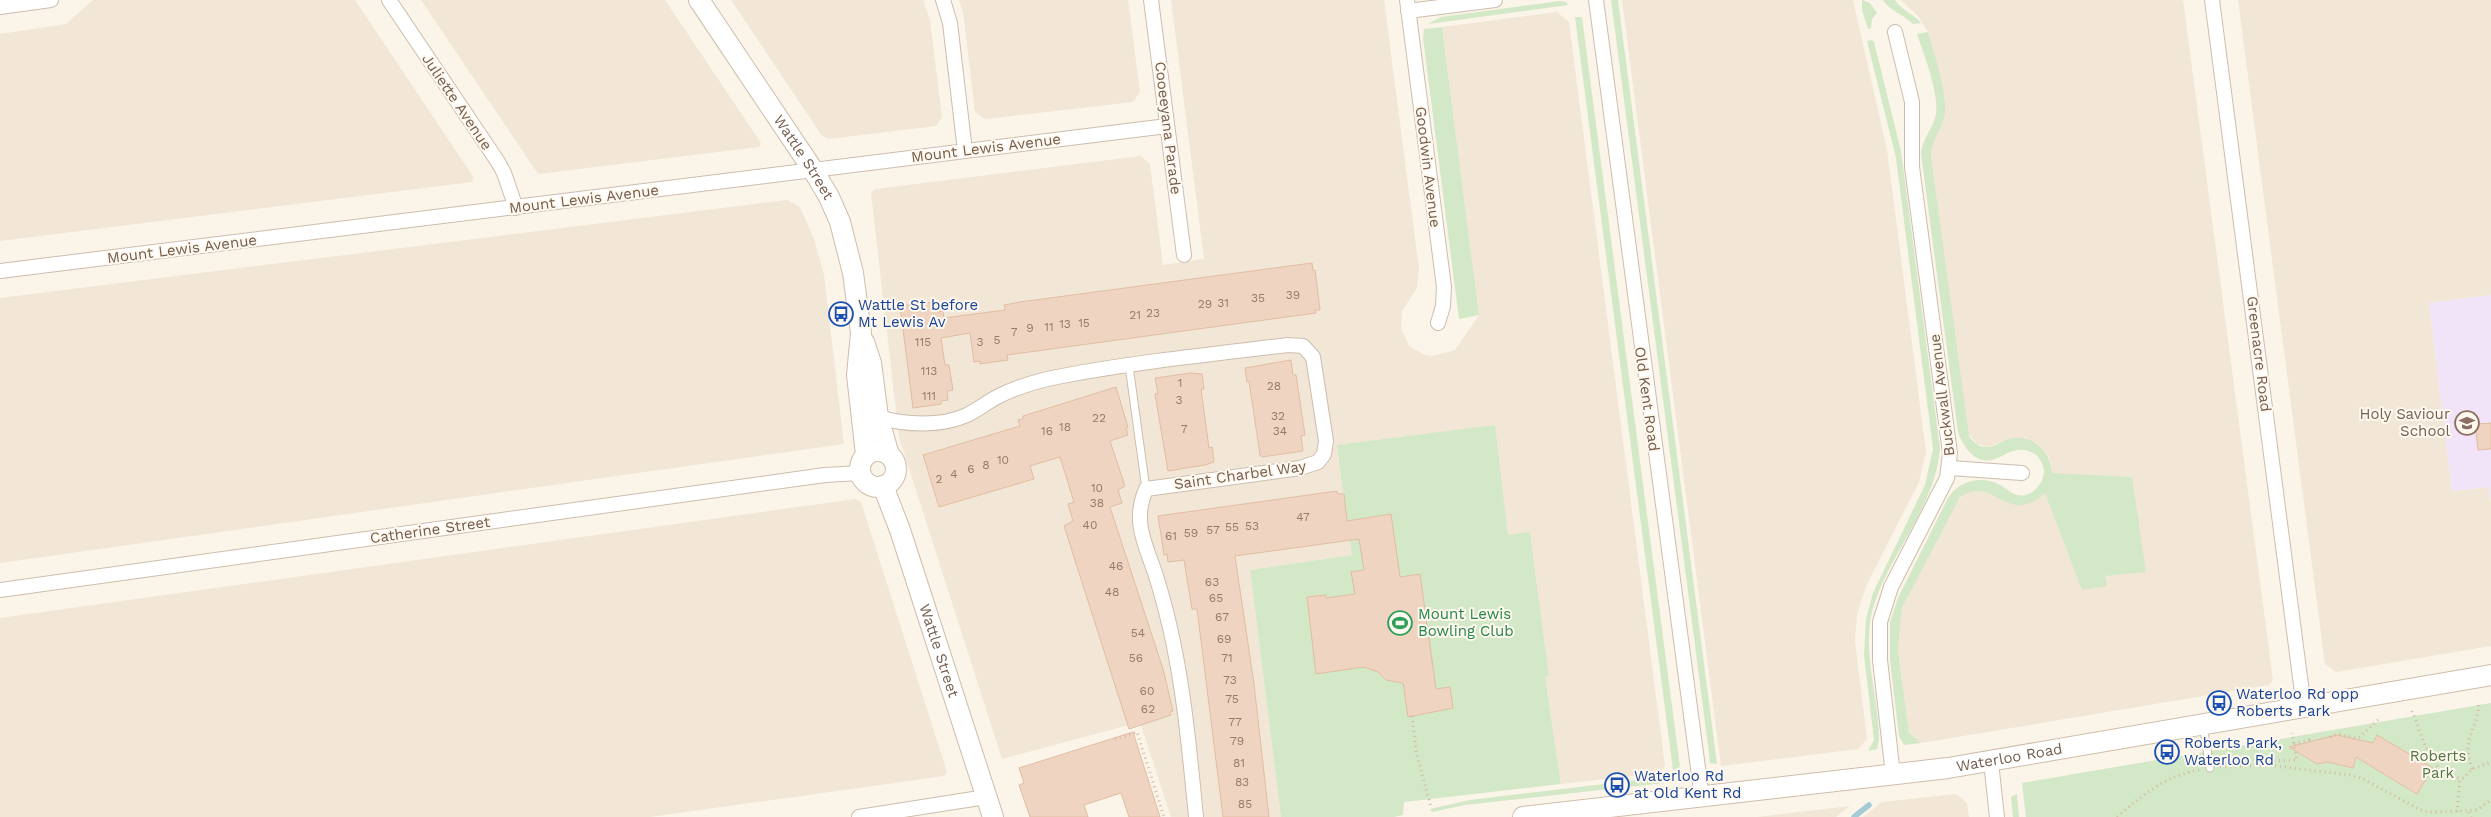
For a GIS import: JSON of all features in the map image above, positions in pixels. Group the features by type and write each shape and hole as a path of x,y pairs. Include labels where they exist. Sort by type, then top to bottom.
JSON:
{"main road":[{"name":"Wattle Street","path":"699,0 813,170 829,197 840,222 853,273 860,333 857,375 863,464"},
{"name":"Wattle Street","path":"860,333 871,363 878,417 889,455"},
{"path":"877,451 889,455 895,466 893,478 883,486 872,486 863,478 863,464 877,451"},
{"name":"Wattle Street","path":"883,486 900,530 993,817"},
{"name":"Waterloo Road","path":"1523,817 1702,798 1991,762 2491,675"}],"street":[{"path":"0,7 51,0"},
{"name":"Juliette Avenue","path":"389,0 498,162 504,172 516,208"},
{"path":"943,0 950,23 965,151"},
{"name":"Cooeeyana Parade","path":"1151,0 1184,256"},
{"name":"Goodwin Avenue","path":"1438,323 1443,306 1444,288 1407,6 1495,0"},
{"name":"Old Kent Road","path":"1596,0 1702,798"},
{"name":"Greenacre Road","path":"2212,0 2304,708"},
{"name":"Buckwall Avenue","path":"1893,774 1880,660 1880,622 1891,587 1941,490 1950,468 1949,439 1911,153 1911,92 1895,32"},
{"name":"Mount Lewis Avenue","path":"0,271 1167,126"},
{"name":"Saint Charbel Way","path":"878,417 906,423 948,420 967,415 1000,396 1037,382 1060,376 1297,345 1307,350 1313,358 1318,380 1326,441 1324,454 1318,462 1300,468 1146,489"},
{"name":"Catherine Street","path":"0,590 824,475 863,464"},
{"path":"1950,468 2022,473"},
{"path":"1146,489 1138,514 1139,522 1171,625 1176,649 1196,817"},
{"path":"1991,762 1997,817"},
{"path":"859,817 986,797"}],"lane":[{"path":"1129,366 1146,489"},
{"path":"2203,724 2210,768"}],"path":[{"path":"2472,769 2468,744 2479,710 2478,701"},
{"path":"2412,711 2435,764 2448,775 2460,778 2469,774 2472,769 2491,762"},
{"path":"1412,716 1417,756 1431,807"},
{"path":"2330,737 2338,734 2358,738 2378,719"},
{"path":"1115,739 1137,732 1164,817"},
{"path":"2117,817 2140,796 2158,784 2182,774 2210,768 2297,760 2292,733"},
{"path":"2294,744 2309,740 2309,743"},
{"path":"2268,763 2361,778 2423,811 2469,812 2484,808 2491,800"},
{"path":"2457,812 2457,792 2460,778"},
{"path":"2469,812 2471,817"}],"shaded area":[{"path":"93,0 355,0 474,178 472,182 0,241 0,34 66,24"},
{"path":"421,0 665,0 761,143 759,147 538,174"},
{"path":"731,0 923,0 930,20 942,117 936,126 829,139 822,136"},
{"path":"959,0 1128,0 1140,92 1133,102 985,119 975,112 963,12"},
{"path":"1171,0 1384,0 1419,269 1417,288 1402,311 1401,328 1409,346 1425,355 1433,356 1455,350 1479,315 1442,27 1557,12 1569,22 1665,766 1659,773 1561,784 1545,677 1549,676 1530,533 1508,535 1494,425 1352,555 1250,570 1281,817 1171,817 1140,722 1002,759 899,437 871,193 875,189 1141,156 1150,164 1163,265 1204,259"},
{"path":"1622,0 1853,0 1887,150 1926,452 1919,482 1867,584 1857,614 1855,641 1867,739 1858,749 1721,766"},
{"path":"1901,0 2183,0 2273,680 2269,685 1921,743 1909,733 1898,650 1902,608 1955,504 1965,493 1977,490 1986,491 2023,505 2034,501 2045,492 2052,468 2049,457 2026,438 2013,438 1988,447 1977,444 1967,432 1931,156 1932,143 1941,125 1945,99 1928,32 1918,16"},
{"path":"2238,0 2491,0 2491,295 2429,303 2452,491 2489,487 2491,503 2491,646 2336,672 2325,664"},
{"path":"787,200 800,207 814,239 824,275 844,444 0,563 0,298"},
{"name":"Holy Saviour School","path":"2491,295 2491,503 2489,487 2452,491 2429,303"},
{"path":"855,499 861,502 947,772 944,776 650,817 0,817 0,618"},
{"path":"1956,794 1967,803 1969,817 1863,817 1882,802"},
{"path":"1850,806 1836,817 1757,817"}],"green space":[{"path":"1611,0 1618,0 1717,764 1710,763"},
{"path":"1862,0 1870,3 1877,13 1872,19 1871,28 1868,29 1862,10"},
{"path":"1883,0 1895,0 1921,23 1913,24 1889,7"},
{"path":"1560,1 1566,2 1568,5 1428,24 1441,17"},
{"path":"1575,17 1582,17 1680,767 1673,770"},
{"path":"1442,27 1479,315 1459,319 1423,38 1424,29"},
{"path":"1928,32 1944,93 1944,118 1933,144 1931,156 1969,436 1982,447 1993,446 2015,438 2031,440 2038,444 2048,457 2052,473 2132,477 2146,572 2105,576 2107,586 2082,590 2045,493 2032,502 2020,505 2010,504 1983,492 1972,492 1960,497 1902,608 1898,650 1909,733 1921,743 1904,745 1899,736 1890,660 1890,622 1898,598 1948,498 1958,487 1971,481 1979,480 1993,482 2017,495 2027,494 2039,486 2044,472 2041,461 2030,451 2019,450 1998,458 1982,460 1971,454 1963,444 1958,432 1921,154 1923,143 1936,114 1933,85 1917,34"},
{"path":"1872,40 1901,151 1940,448 1937,470 1930,491 1888,571 1872,612 1869,643 1879,740 1877,749 1868,751 1874,740 1864,655 1866,619 1873,593 1925,485 1933,449 1896,158 1867,41"},
{"name":"Mount Lewis Bowling Club","path":"1495,425 1508,535 1530,532 1549,676 1545,677 1561,784 1404,802 1403,815 1394,817 1281,817 1250,570 1352,555 1337,445"},
{"name":"Roberts Park","path":"2491,703 2491,817 2026,817 2022,783"},
{"path":"1663,777 1664,783 1465,805 1432,812 1430,809 1470,800"},
{"path":"2017,794 2019,817 2013,817 2011,797"}],"building":[{"path":"1312,263 1313,271 1315,270 1320,310 1315,310 1316,313 1007,355 1008,360 980,364 980,361 974,362 970,333 941,338 945,365 949,365 953,390 947,391 948,400 941,401 941,404 913,408 900,306 936,302 937,312 943,311 944,318 1005,310 1004,305 1020,302"},
{"path":"1291,360 1293,375 1296,375 1305,435 1301,436 1303,451 1262,457 1260,455 1249,381 1247,382 1245,368"},
{"path":"1191,373 1202,374 1204,389 1201,389 1209,448 1212,447 1214,462 1168,471 1155,394 1158,393 1155,378"},
{"path":"1116,387 1128,427 1126,428 1128,435 1110,441 1125,486 1118,490 1122,503 1110,507 1163,669 1173,711 1170,712 1171,715 1129,729 1064,526 1073,521 1068,504 1074,502 1060,457 1030,466 1034,479 939,507 923,455 1020,426 1018,420 1023,419 1023,416"},
{"path":"2491,423 2491,449 2478,450 2475,424"},
{"path":"1337,491 1338,494 1344,494 1347,521 1391,514 1400,577 1420,574 1436,689 1450,687 1453,708 1408,717 1403,683 1386,680 1378,672 1364,667 1316,674 1307,597 1326,595 1326,598 1355,594 1351,572 1364,570 1359,539 1235,556 1254,684 1269,817 1223,817 1197,609 1192,609 1184,560 1168,562 1167,554 1164,555 1158,516"},
{"path":"1133,732 1160,817 1129,817 1121,793 1084,805 1088,817 1030,817 1019,785 1024,783 1019,768"},
{"path":"2337,735 2373,743 2377,735 2433,768 2417,794 2356,757 2353,768 2328,762 2317,764 2289,747"}],"waterway":[{"path":"1854,817 1869,805"}],"place":[{"name":"Wattle St before Mt Lewis Av","path":"841,314"},
{"name":"Holy Saviour School","path":"2467,423"},
{"name":"Mount Lewis Bowling Club","path":"1400,623"},
{"name":"Waterloo Rd opp Roberts Park","path":"2219,703"},
{"name":"Roberts Park, Waterloo Rd","path":"2167,752"},
{"name":"Waterloo Rd at Old Kent Rd","path":"1617,785"}]}
